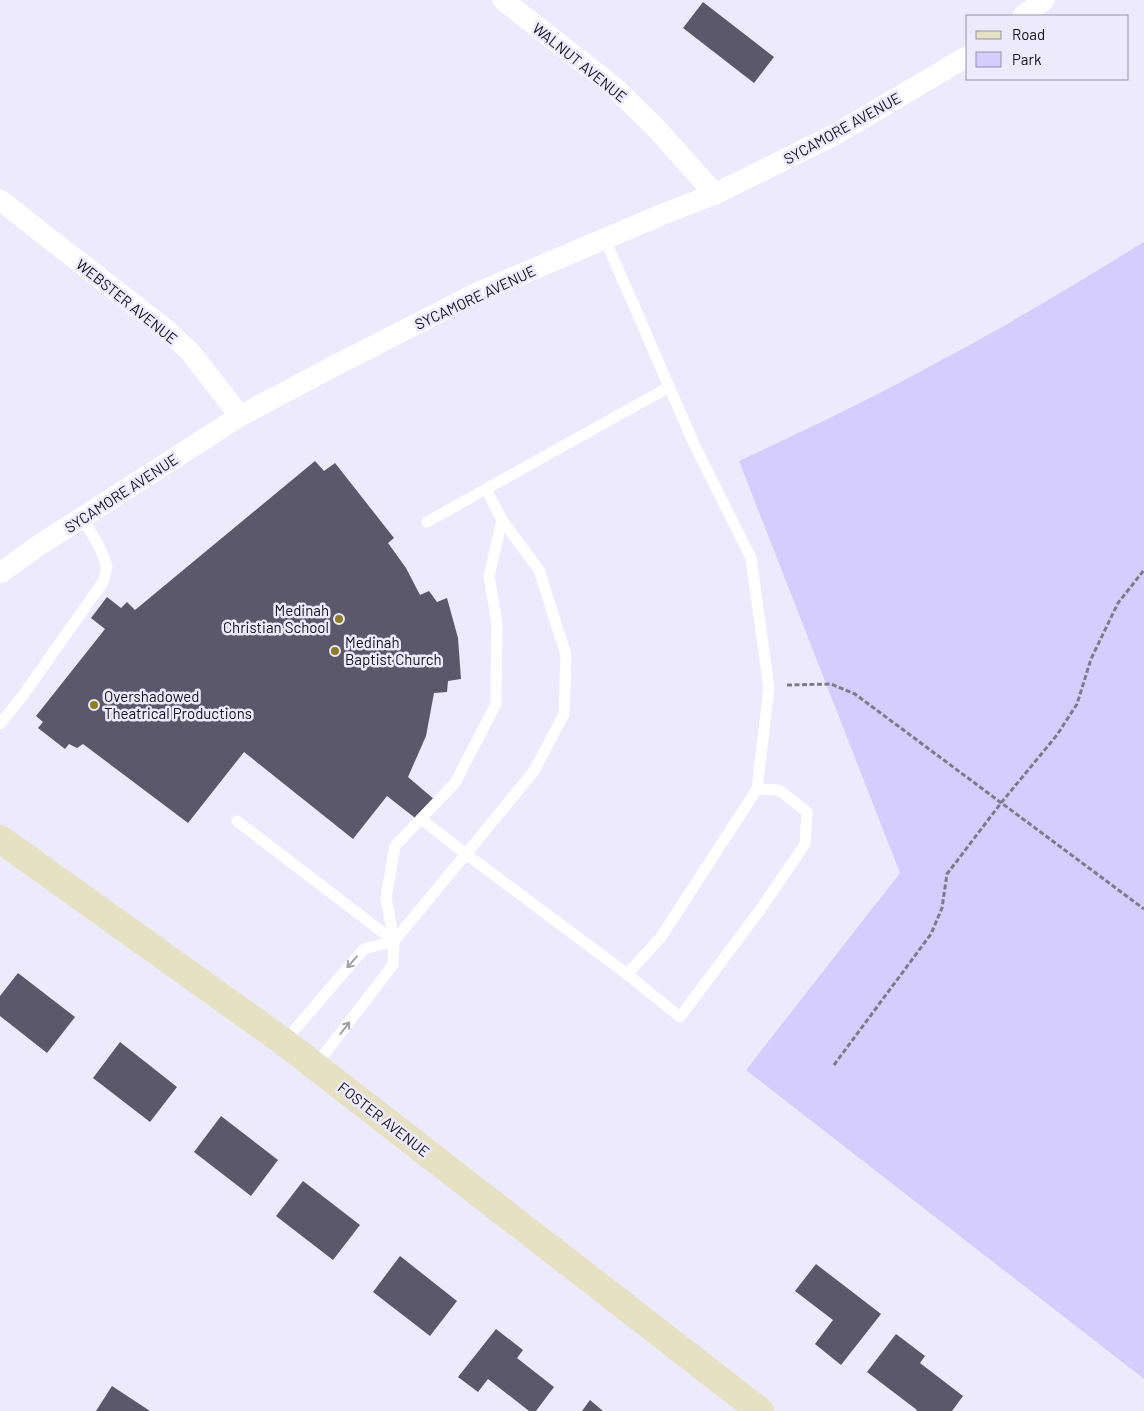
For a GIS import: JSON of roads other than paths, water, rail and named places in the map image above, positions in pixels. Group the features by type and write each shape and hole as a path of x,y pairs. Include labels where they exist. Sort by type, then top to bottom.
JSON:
{"street":[{"name":"WALNUT AVENUE","path":"503,0 613,86 655,127 714,194"},
{"path":"1024,15 1044,0"},
{"name":"SYCAMORE AVENUE","path":"0,573 41,544 240,416 477,293 714,194 836,134 966,57"},
{"name":"WEBSTER AVENUE","path":"0,200 169,332 191,353 240,416"},
{"name":"FOSTER AVENUE","path":"0,839 284,1042 760,1411"}],"lane":[{"path":"605,239 694,444 752,558 769,685 756,789 660,937 627,974"},
{"path":"427,522 670,387"},
{"path":"284,1042 364,949 394,941 534,771 564,714 566,655 539,570 502,520 486,488"},
{"path":"0,724 103,582 107,567 101,550 82,518"},
{"path":"315,1066 393,965 394,941 386,898 395,846 456,783 496,704 497,623 489,576 502,520"},
{"path":"421,818 466,854 627,974 680,1017 760,910 805,844 806,812 779,790 756,789"},
{"path":"238,821 394,941"}],"place":[{"name":"Medinah Christian School","path":"339,619"},
{"name":"Medinah Baptist Church","path":"335,651"},
{"name":"Overshadowed Theatrical Productions","path":"94,705"}]}
